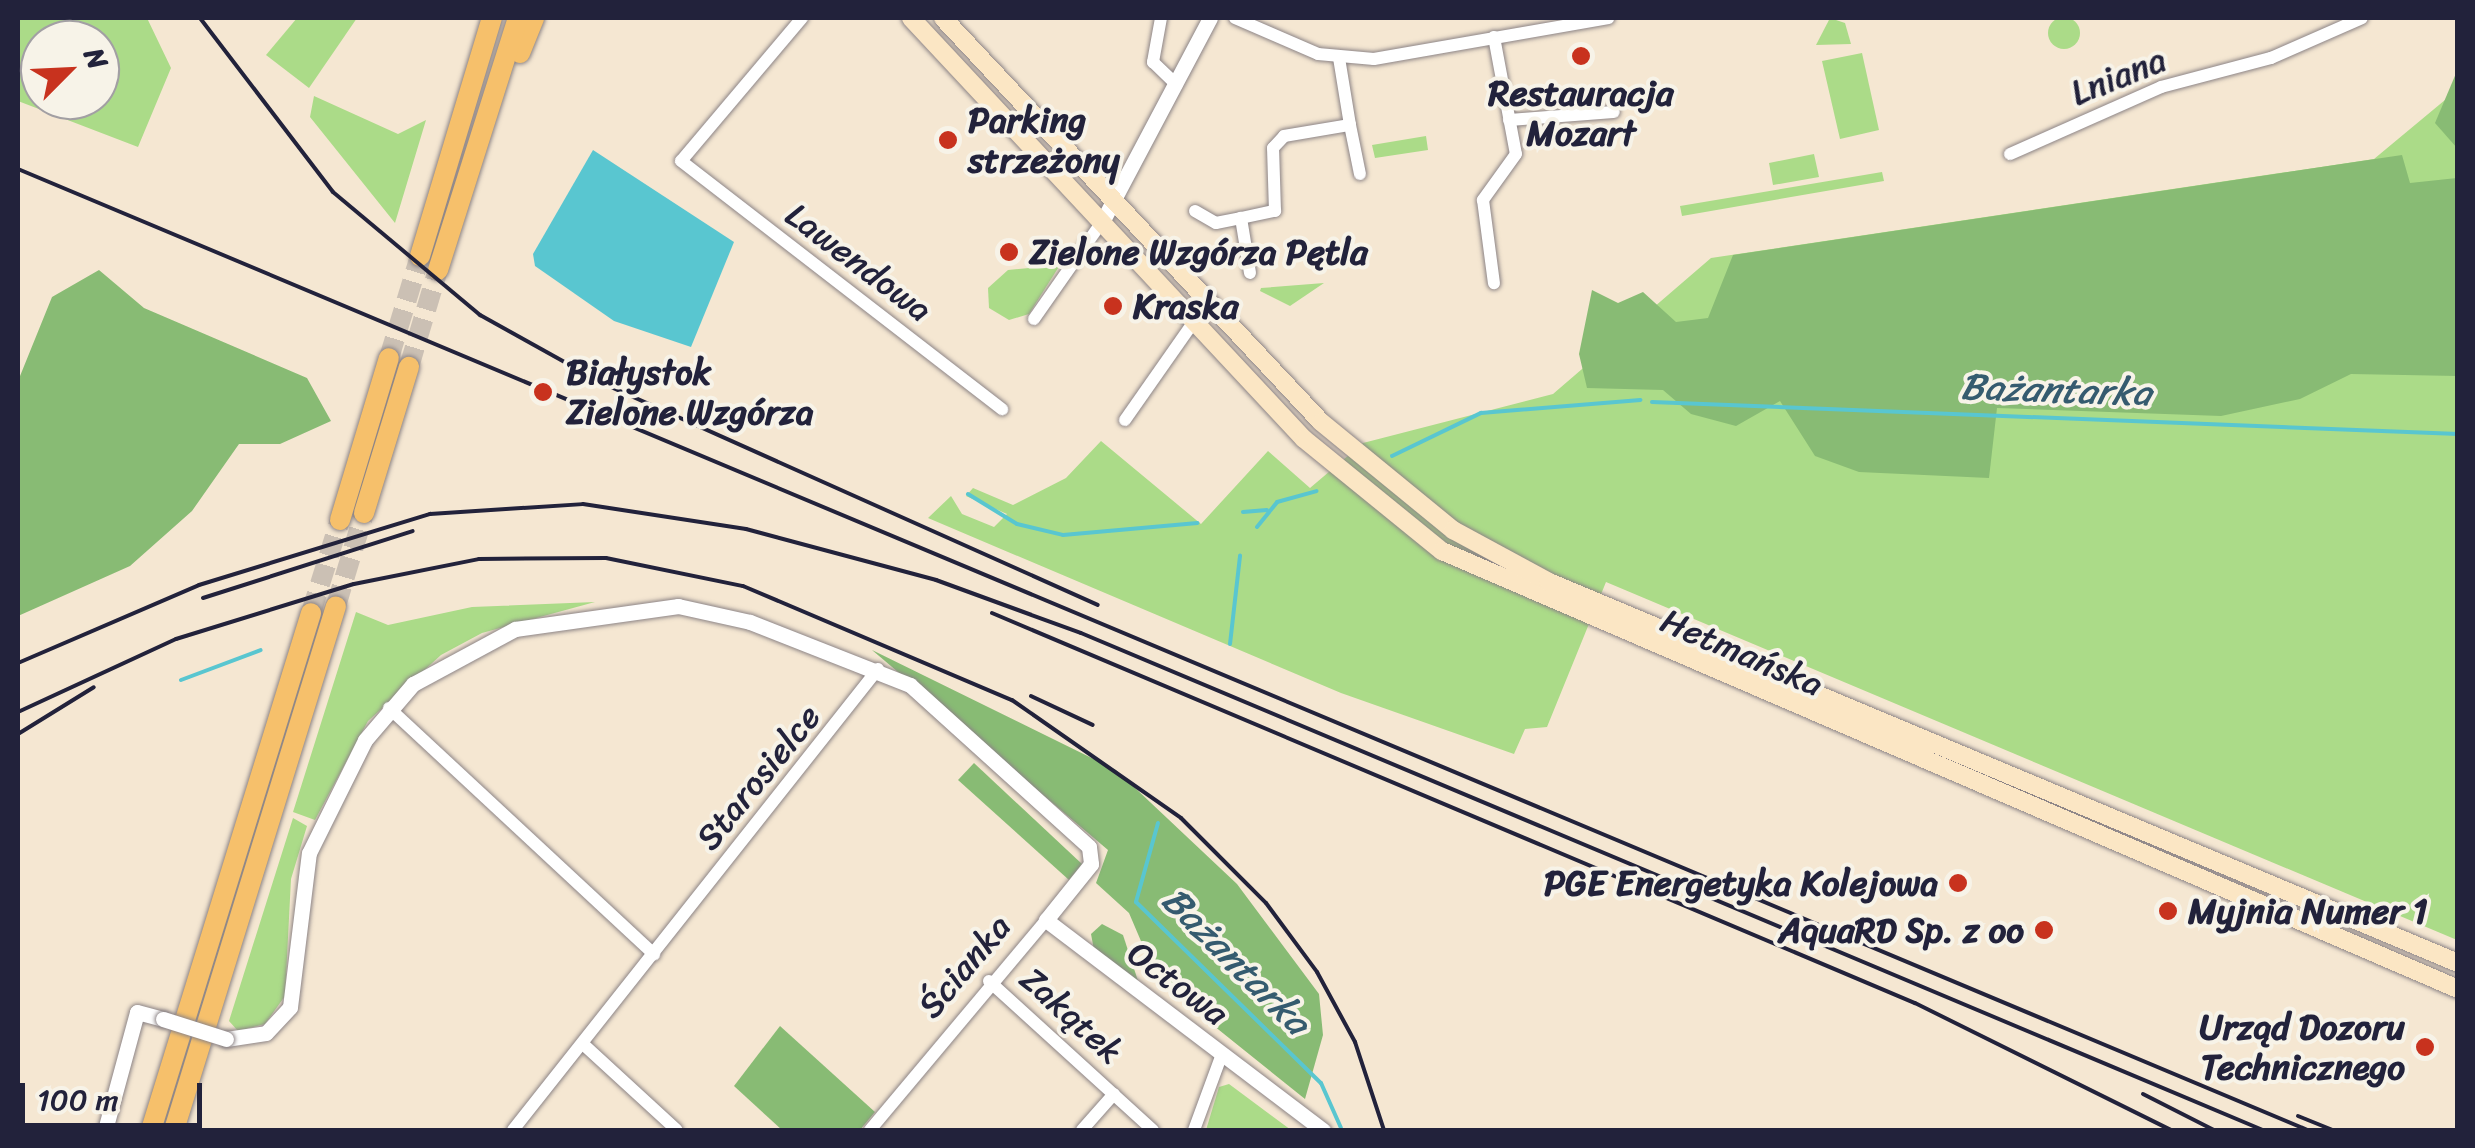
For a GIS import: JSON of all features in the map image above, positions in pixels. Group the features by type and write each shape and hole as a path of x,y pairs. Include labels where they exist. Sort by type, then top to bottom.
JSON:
{"main road":[{"path":"470,89 480,18"},
{"path":"420,256 492,18"},
{"path":"438,270 518,18"},
{"path":"489,118 534,18"},
{"name":"Hetmańska","path":"911,18 1304,439 1442,551 1523,593 2458,988"},
{"name":"Hetmańska","path":"943,18 1321,422 1453,530 1549,582 2458,963"},
{"path":"340,520 389,358"},
{"path":"364,512 409,367"},
{"path":"1304,439 1321,422"},
{"path":"174,1130 336,606"},
{"path":"152,1130 311,613"},
{"path":"2046,816 2055,793"}],"street":[{"name":"Lawendowa","path":"802,18 681,162 1002,409"},
{"path":"1161,18 1154,62 1177,85"},
{"path":"1034,319 1116,202 1210,18"},
{"path":"1235,18 1340,58 1608,18"},
{"name":"Lniana","path":"2010,154 2161,88 2272,58 2362,18"},
{"path":"1494,37 1509,120 1510,174 1483,200 1494,284"},
{"path":"1340,58 1360,174"},
{"path":"1509,120 1614,112"},
{"path":"1194,211 1216,222 1275,211 1268,166 1284,136 1350,125"},
{"path":"1241,218 1250,273"},
{"path":"1125,420 1194,320"},
{"path":"106,1130 137,1012 226,1039 266,1033 290,1007 309,853 350,762 389,708 485,640 638,608 707,610 878,668"},
{"name":"Ścianka","path":"870,1130 988,980 1046,920 1091,864 1085,840 910,685 878,668"},
{"name":"Starosielce","path":"513,1130 878,668"},
{"path":"389,708 654,954"},
{"name":"Octowa","path":"1046,920 1323,1130"},
{"name":"Zakątek","path":"988,980 1154,1130"},
{"path":"583,1044 677,1130"},
{"path":"1194,1130 1222,1054"},
{"name":"Zakątek","path":"1082,1130 1114,1094"}],"green space":[{"path":"2064,17 2076,21 2080,33 2076,45 2064,49 2052,45 2048,33 2052,21"},
{"path":"18,18 147,18 171,68 138,147 68,120 120,120 120,20 20,20 20,102"},
{"path":"297,18 357,18 309,88 266,55"},
{"path":"1830,18 1845,23 1851,44 1816,45"},
{"path":"1862,53 1879,130 1840,139 1822,61"},
{"path":"2457,71 2457,148 2435,123"},
{"path":"2457,90 2457,940 1606,582 1547,727 1525,729 1514,754 1341,693 928,518 951,496 962,514 994,527 1007,514 966,496 973,488 1013,505 1066,478 1101,441 1201,524 1268,451 1310,488 1363,443 1553,394 1711,258 2374,159"},
{"path":"314,96 398,134 426,120 395,223 310,117"},
{"path":"1426,136 1428,150 1375,158 1372,145"},
{"path":"1814,154 1819,177 1773,185 1769,163"},
{"path":"2402,155 2410,183 2457,178 2457,376 2351,374 2300,399 2221,416 1997,408 1989,478 1859,472 1815,456 1780,401 1736,426 1691,414 1663,390 1587,388 1579,354 1592,290 1618,303 1643,292 1676,322 1708,318 1733,255"},
{"path":"1882,172 1884,181 1682,216 1680,206"},
{"path":"1060,265 1029,314 1009,320 989,308 988,288 1008,270"},
{"path":"99,270 144,308 307,378 331,421 280,444 239,444 192,511 130,566 18,616 18,381 52,297"},
{"path":"1324,283 1290,306 1260,291 1261,288"},
{"path":"595,602 482,633 441,655 368,721 315,820 293,812 356,612 388,625 472,607"},
{"path":"872,650 1116,770 1237,884 1319,994 1323,1035 1305,1099 1158,981 1129,913 1096,883 1108,850"},
{"path":"974,763 1082,864 1069,880 958,780"},
{"path":"293,818 307,826 291,879 285,996 265,1024 238,1031 229,1021"},
{"path":"1102,924 1123,935 1139,984 1094,950 1091,934"},
{"path":"780,1026 875,1112 860,1130 782,1130 734,1086"},
{"path":"1229,1084 1291,1130 1206,1130 1219,1087"}],"water":[{"path":"593,150 734,242 691,347 614,321 535,266 533,254"}],"waterway":[{"name":"Bażantarka","path":"1392,456 1481,413 1640,400"},
{"name":"Bażantarka","path":"1652,402 2458,434"},
{"name":"Bażantarka","path":"1257,527 1277,502 1317,491"},
{"path":"968,494 1017,524 1063,535 1197,523"},
{"path":"1243,512 1267,510"},
{"name":"Bażantarka","path":"1230,644 1240,556"},
{"path":"181,680 261,650"},
{"name":"Bażantarka","path":"1158,823 1136,902 1321,1083 1341,1128"}],"tunnel":[{"path":"389,358 420,256"},
{"path":"409,367 438,270"},
{"path":"336,606 364,513"},
{"path":"311,613 340,520"}],"railway":[{"path":"200,18 333,192 480,315 602,383 1098,605"},
{"path":"18,169 2308,1130"},
{"path":"18,663 199,585 430,514 583,504 746,529 936,580 1081,633 2263,1130"},
{"path":"203,598 413,531"},
{"path":"18,712 176,639 354,584 479,559 606,558 743,586 1012,700 1181,818 1266,903 1317,972 1355,1042 1384,1130"},
{"path":"992,613 1915,1003 2171,1130"},
{"path":"18,734 94,687"},
{"path":"1031,696 1093,725"},
{"path":"2143,1094 2214,1130"},
{"path":"2298,1116 2333,1130"}],"place":[{"name":"Restauracja Mozart","path":"1581,56"},
{"name":"Parking strzeżony","path":"948,140"},
{"name":"Zielone Wzgórza Pętla","path":"1009,252"},
{"name":"Kraska","path":"1113,306"},
{"name":"Białystok Zielone Wzgórza","path":"543,392"},
{"name":"PGE Energetyka Kolejowa","path":"1958,883"},
{"name":"Myjnia Numer 1","path":"2168,911"},
{"name":"AquaRD Sp. z oo","path":"2044,930"},
{"name":"Urząd Dozoru Technicznego","path":"2425,1047"}]}
